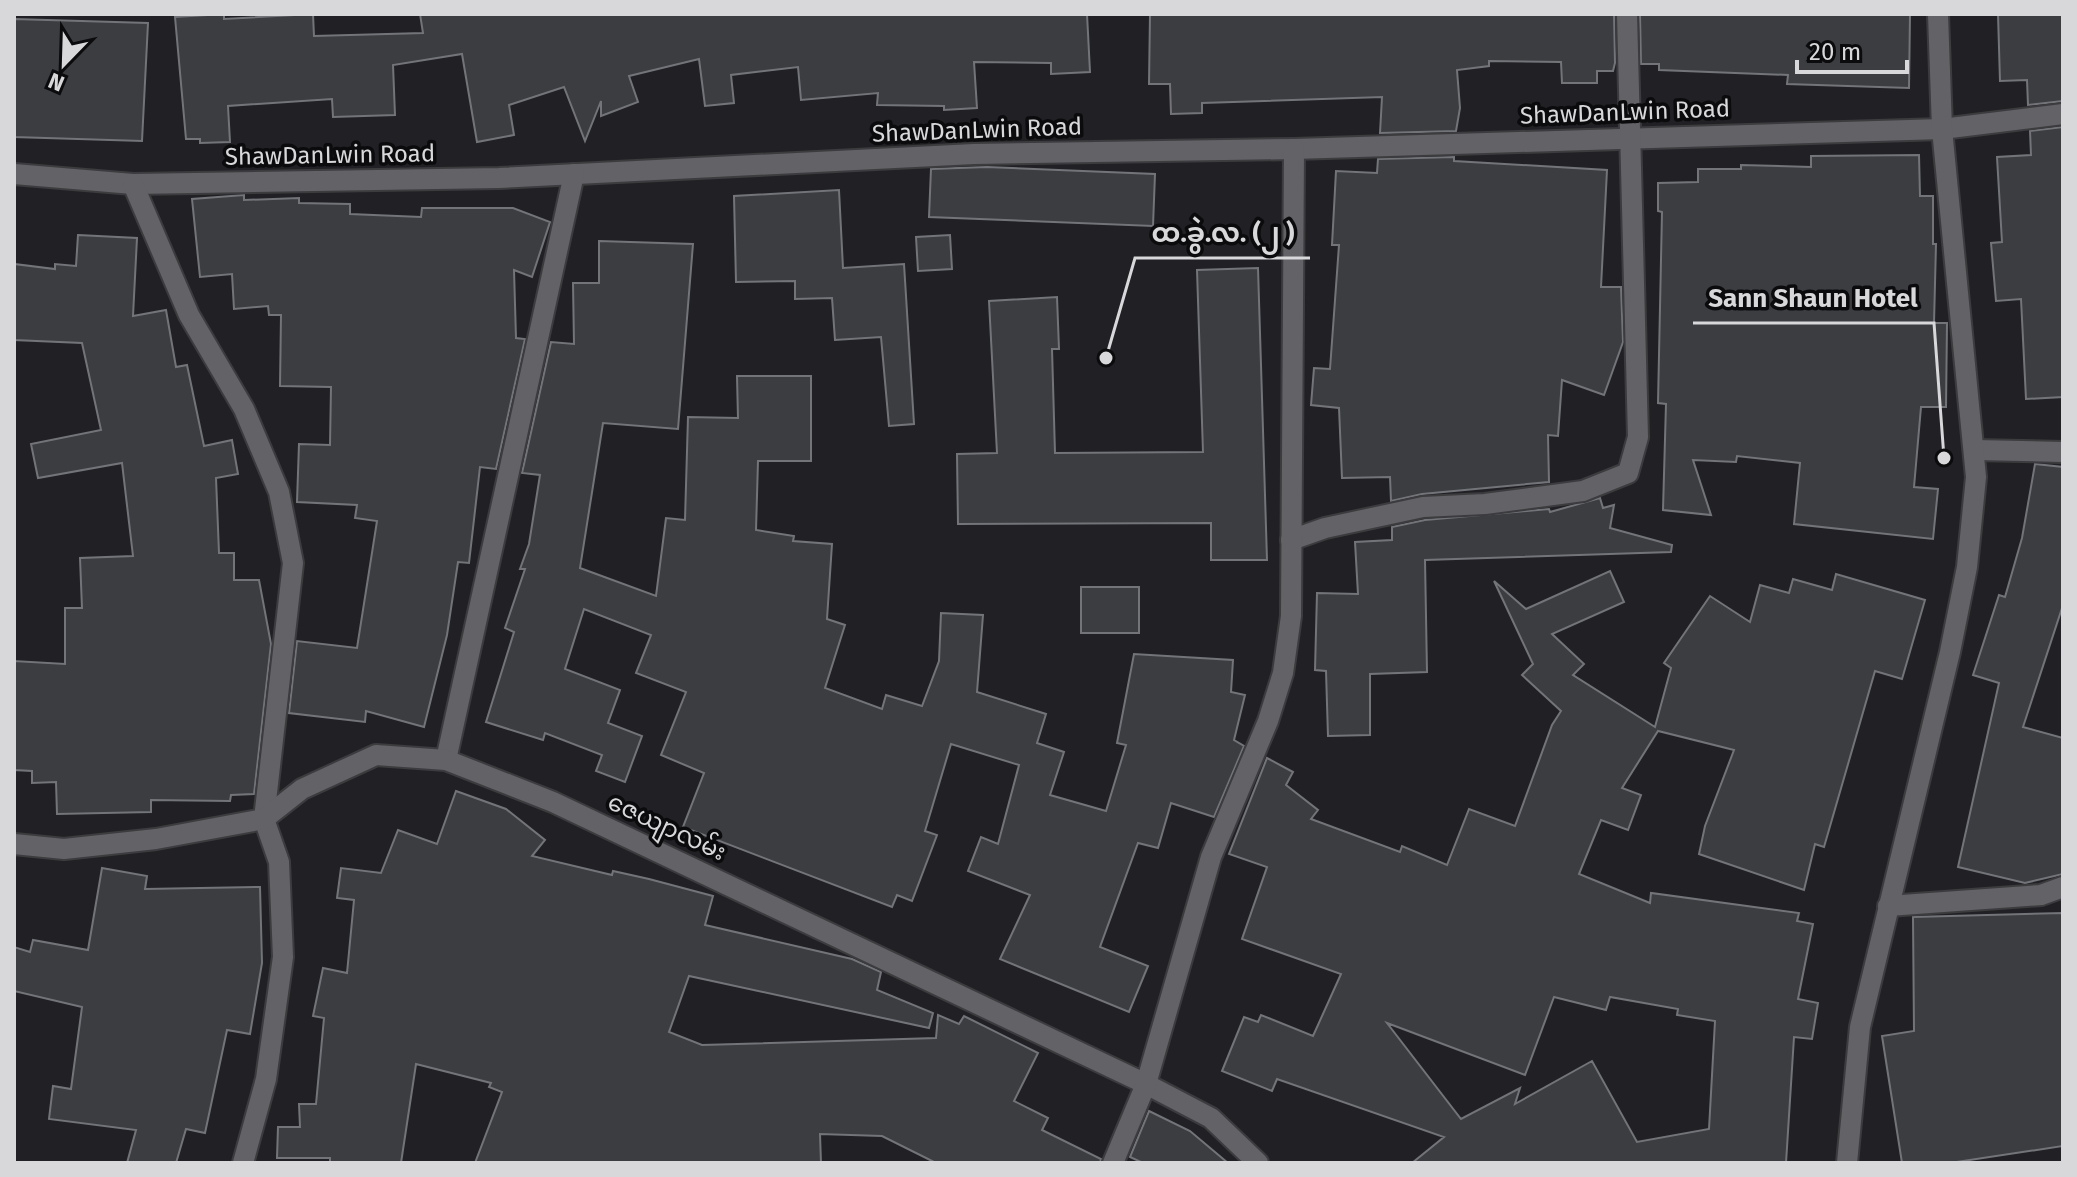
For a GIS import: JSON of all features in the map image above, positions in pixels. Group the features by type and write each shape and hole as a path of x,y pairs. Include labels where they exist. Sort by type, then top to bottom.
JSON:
{"street":[{"path":"1291,540 1325,528 1423,507 1485,504 1583,491 1628,473 1638,437 1627,14"},
{"path":"1847,1163 1860,1027 1967,567 1976,477 1942,129 1938,14"},
{"name":"ShawDanLwin Road","path":"14,174 133,184 574,174 974,154 1294,149 1942,129 2063,114"},
{"path":"1113,1163 1146,1084 1211,857 1268,721 1283,673 1291,616 1294,149"},
{"path":"446,760 574,174"},
{"path":"133,184 189,315 244,409 279,492 293,563 264,819 279,862 283,957 266,1079 243,1163"},
{"path":"1975,450 2063,452"},
{"name":"ဇေယျာလမ်း","path":"14,844 64,849 156,839 264,819 302,789 339,768 376,755 446,760 553,802 1146,1084 1211,1118 1258,1163"},
{"path":"1888,906 2041,895 2063,887"}],"building":[{"path":"224,14 224,19 313,14 314,36 423,33 420,14 1087,14 1090,72 1051,74 1051,63 974,62 977,108 944,110 944,106 877,105 878,93 801,100 798,67 731,75 734,103 705,106 699,59 629,76 638,102 601,116 601,101 585,141 564,87 509,105 514,135 477,142 462,54 393,65 395,115 333,117 332,99 228,106 230,142 200,143 200,139 186,139 175,17"},
{"path":"1150,14 1614,14 1615,63 1613,71 1597,71 1597,83 1562,83 1561,62 1489,61 1489,66 1457,70 1460,108 1456,131 1380,133 1382,97 1202,103 1202,113 1171,114 1170,84 1149,84"},
{"path":"1640,14 1910,14 1909,88 1787,84 1788,75 1659,70 1659,64 1641,64"},
{"path":"1998,14 2063,14 2063,101 2028,105 2027,80 2000,81"},
{"path":"14,19 148,23 142,141 14,137"},
{"path":"2063,127 2063,397 2026,399 2021,299 1996,301 1991,243 2002,242 1997,157 2031,155 2030,131"},
{"path":"1919,155 1920,196 1933,196 1933,244 1936,244 1934,323 1947,323 1946,407 1921,407 1914,487 1938,489 1933,539 1794,524 1800,463 1737,456 1736,462 1693,460 1711,515 1663,510 1666,404 1658,403 1662,212 1658,211 1658,183 1698,182 1698,169 1741,169 1741,165 1811,167 1811,156"},
{"path":"1454,157 1454,161 1607,170 1601,287 1621,287 1623,342 1604,395 1562,380 1558,436 1548,435 1549,482 1422,494 1391,501 1390,477 1342,478 1339,408 1311,405 1314,368 1330,369 1339,245 1332,245 1336,171 1377,173 1378,159"},
{"path":"987,167 1155,174 1153,226 929,217 931,169"},
{"path":"839,190 843,268 904,264 914,424 889,426 881,337 835,340 832,298 795,299 795,281 736,282 734,196"},
{"path":"244,195 244,200 299,198 299,203 350,204 350,214 421,217 422,208 513,208 550,222 532,277 514,270 516,338 525,339 496,469 480,467 469,563 458,562 447,635 424,727 366,711 365,722 289,713 297,641 357,648 377,521 355,518 357,505 297,502 299,444 330,445 331,387 280,386 281,315 269,315 268,306 234,309 232,274 200,277 192,199"},
{"path":"78,235 137,238 133,316 166,310 176,367 187,365 204,446 232,440 238,474 216,478 219,553 234,553 234,580 259,580 271,644 254,794 231,795 230,801 151,800 151,812 57,814 56,782 32,783 32,771 14,770 14,661 65,664 65,608 82,608 80,558 133,556 122,463 38,478 31,444 101,430 82,343 14,340 14,264 55,269 55,264 76,266"},
{"path":"950,235 952,269 918,271 916,237"},
{"path":"599,241 693,244 678,429 603,423 580,568 656,596 666,518 685,520 688,417 738,418 737,376 811,376 811,461 758,461 756,530 794,536 793,541 832,544 827,619 845,625 825,688 882,709 886,695 922,706 939,661 941,613 983,615 977,692 1046,714 1037,743 1064,752 1050,795 1106,811 1126,745 1117,743 1134,654 1233,660 1231,692 1245,695 1234,740 1244,746 1214,817 1171,803 1158,848 1138,843 1100,947 1148,966 1129,1012 1000,959 1030,895 968,871 981,837 998,844 1019,765 951,744 925,831 937,835 912,901 897,895 892,907 683,827 704,773 661,755 686,692 636,673 651,635 584,609 565,669 620,690 608,723 642,736 625,782 596,771 602,755 545,733 543,740 486,722 514,632 505,628 525,569 520,569 529,544 540,475 522,473 551,342 574,344 573,283 599,283"},
{"path":"1258,268 1267,560 1211,560 1211,523 958,524 957,454 997,453 989,301 1057,297 1059,349 1052,349 1055,453 1203,452 1197,270"},
{"path":"2035,464 2063,467 2063,605 2023,727 2063,738 2063,874 2025,883 1958,867 1999,683 1973,675 1999,595 2005,597 2022,538"},
{"path":"1600,498 1603,508 1614,505 1610,528 1672,545 1671,552 1425,560 1427,672 1370,674 1370,735 1328,736 1326,671 1315,670 1317,593 1358,594 1355,542 1392,540 1392,527 1425,520 1549,509 1550,512"},
{"path":"1610,571 1624,602 1552,634 1584,664 1573,675 1655,727 1671,668 1664,663 1710,596 1750,622 1760,585 1789,593 1793,579 1832,590 1836,574 1925,600 1902,679 1875,671 1824,847 1815,844 1804,890 1699,854 1705,826 1734,750 1658,731 1622,788 1641,795 1628,830 1601,820 1579,874 1650,903 1651,893 1799,913 1797,921 1813,924 1798,999 1818,1003 1812,1039 1794,1037 1786,1163 1412,1163 1444,1137 1277,1079 1272,1091 1222,1071 1244,1017 1258,1022 1261,1015 1313,1036 1341,974 1242,939 1267,867 1229,854 1267,758 1293,772 1286,785 1318,810 1311,819 1400,852 1402,846 1447,865 1469,809 1515,826 1552,725 1561,711 1522,675 1533,664 1494,581 1526,609","holes":["1554,997 1606,1010 1610,997 1678,1009 1677,1015 1715,1021 1709,1129 1637,1142 1592,1061 1515,1104 1520,1088 1461,1119 1387,1023 1525,1075"]},
{"path":"1081,587 1139,587 1139,633 1081,633"},
{"path":"456,791 506,809 545,840 532,856 612,875 613,871 713,896 705,925 852,959 881,972 877,990 933,1013 929,1028 689,976 669,1032 702,1045 936,1038 938,1015 959,1024 964,1016 1038,1053 1014,1101 1048,1118 1042,1130 1101,1159 1100,1163 936,1163 882,1136 820,1134 821,1163 475,1163 502,1092 489,1087 491,1083 416,1064 401,1163 330,1163 330,1158 277,1158 278,1127 300,1127 299,1104 316,1104 324,1018 313,1016 323,968 347,973 354,900 337,898 341,868 381,873 398,830 437,844"},
{"path":"102,868 147,876 145,889 260,887 262,963 250,1034 227,1030 205,1133 186,1129 176,1163 127,1163 136,1130 49,1119 53,1086 71,1089 82,1007 14,991 14,947 30,952 33,940 88,950"},
{"path":"2063,913 2063,1146 1950,1163 1902,1163 1882,1036 1914,1031 1913,917"},
{"path":"1149,1111 1190,1131 1228,1163 1143,1163 1130,1157"}],"place":[{"name":"ထ.ခွဲ.လ. (၂ )","path":"1106,358"},
{"name":"Sann Shaun Hotel","path":"1944,458"}]}
